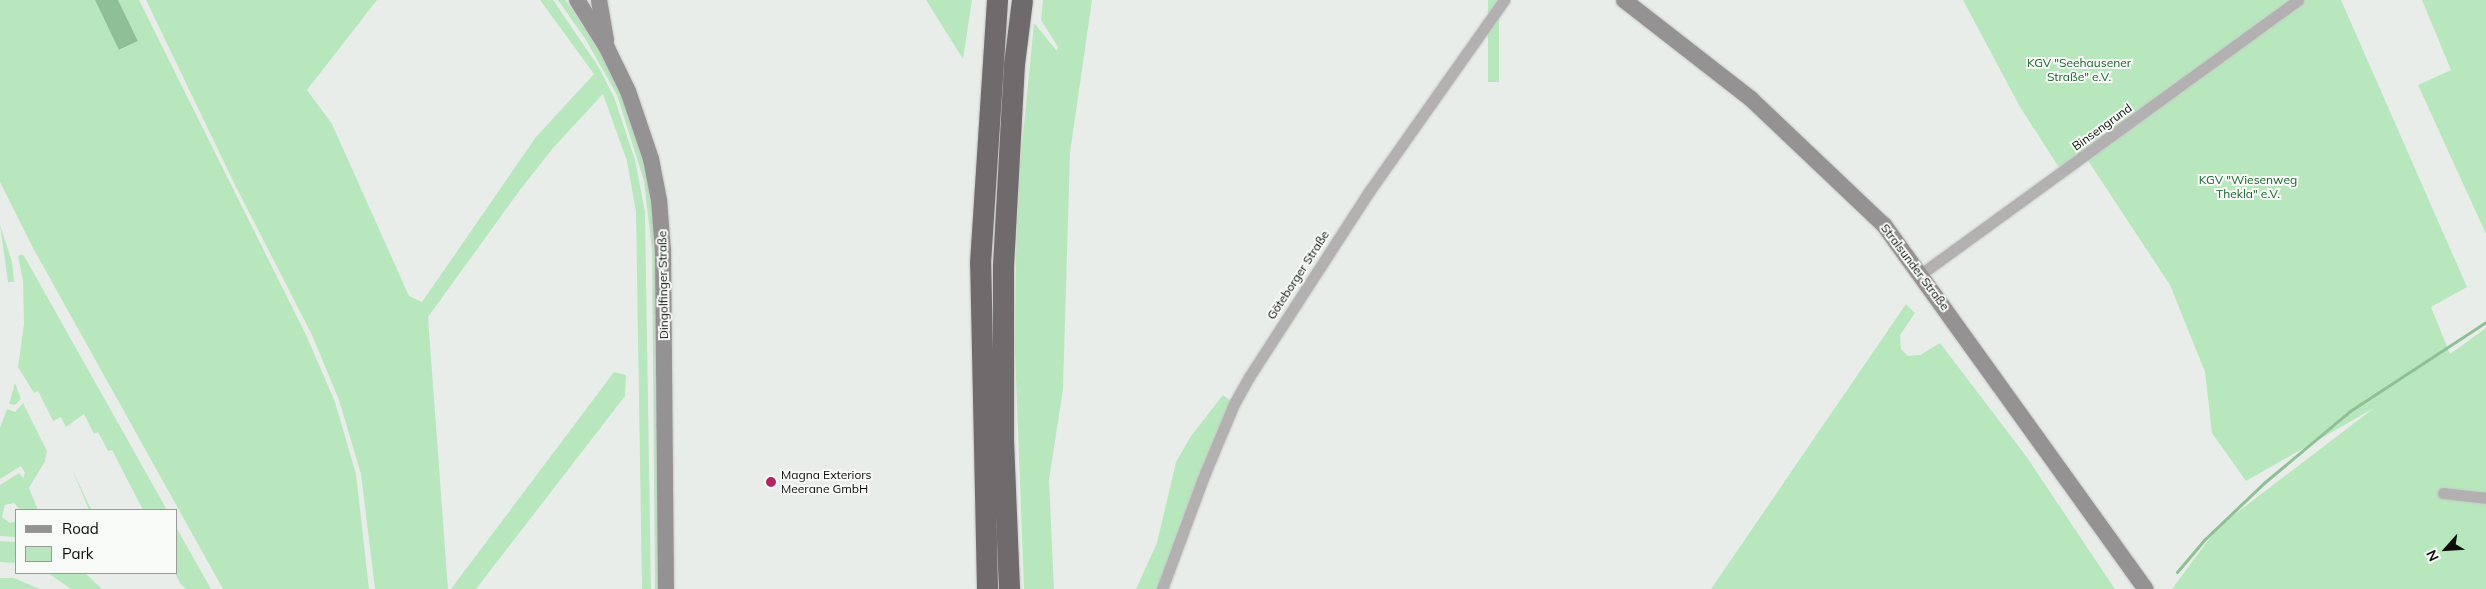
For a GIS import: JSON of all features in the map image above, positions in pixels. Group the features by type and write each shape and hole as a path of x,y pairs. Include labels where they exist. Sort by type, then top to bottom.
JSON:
{"highway":[{"path":"987,589 980,263 997,0"},
{"path":"1009,589 1003,409 1002,266 1014,64 1022,0"}],"street":[{"name":"Dingolfinger Straße","path":"576,0 607,48 640,121 659,200 663,252 666,589"},
{"path":"599,0 607,48"},
{"name":"Göteborger Straße","path":"1162,589 1203,478 1234,404 1249,377 1368,193 1504,0"},
{"name":"Stralsunder Straße","path":"1624,0 1751,99 1846,185 1884,225 2146,589"},
{"name":"Binsengrund","path":"1921,274 2298,0"},
{"path":"2443,493 2486,498"}],"green space":[{"path":"0,0 95,0 120,50 138,41 118,0 139,0 307,337 335,402 356,474 369,589 223,589 33,248 0,182"},
{"path":"146,0 377,0 307,90 332,124 409,296 422,302 536,137 594,74 540,0 553,0 598,66 614,97 635,160 645,212 651,589 642,589 636,212 627,161 603,94 553,148 520,190 428,317 448,589 375,589 361,474 339,400 312,335 234,183"},
{"path":"558,0 565,0 574,12 613,74 643,153 655,224 660,589 655,589 652,251 644,181 617,95 586,40"},
{"path":"926,0 972,0 963,59"},
{"path":"1043,0 1092,0 1070,153 1063,389 1049,480 1054,589 1024,589 1015,351 1016,255 1020,165 1034,23 1057,51 1058,47 1041,20"},
{"path":"1488,0 1499,0 1499,82 1488,82"},
{"path":"1963,0 2341,0 2467,287 2431,307 2450,354 2486,328 2486,589 2172,589 2218,527 2374,408 2246,481 2212,433 2205,372 2170,285 2087,159 2060,169 2020,107"},
{"path":"2422,0 2486,0 2486,234 2418,85 2451,70"},
{"path":"0,225 12,262 14,282 8,282"},
{"path":"23,254 166,509 142,509 112,450 108,451 98,432 94,434 84,414 66,427 61,417 53,421 38,391 34,393 18,367 24,324 23,281 18,256"},
{"path":"1906,304 1915,313 1900,335 1901,349 1908,356 1920,355 1940,343 2026,456 2115,589 1711,589"},
{"path":"614,372 626,375 625,396 476,589 451,589"},
{"path":"15,383 21,399 15,405 9,404"},
{"path":"1223,395 1231,401 1159,589 1136,589 1157,543 1176,462 1191,436"},
{"path":"23,403 47,451 45,461 29,488 38,509 19,509 14,503 5,505 2,517 10,523 15,521 15,537 0,536 0,485 19,473 23,478 25,473 21,466 0,479 0,428 7,409 15,412"},
{"path":"72,469 91,509 89,509"},
{"path":"178,531 211,589 186,589 176,574 178,574"},
{"path":"0,541 15,542 14,563 0,562"},
{"path":"49,574 86,574 102,589 71,589"},
{"path":"0,578 14,578 40,589 0,589"}],"shaded area":[{"path":"95,0 118,0 138,41 119,50"}],"waterway":[{"path":"2177,572 2204,540 2265,482 2350,411 2486,322"}],"place":[{"name":"Magna Exteriors Meerane GmbH","path":"771,482"}],"park label":[{"name":"KGV \"Seehausener Straße\" e.V.","path":"2079,70"},
{"name":"KGV \"Wiesenweg Thekla\" e.V.","path":"2248,187"}]}
